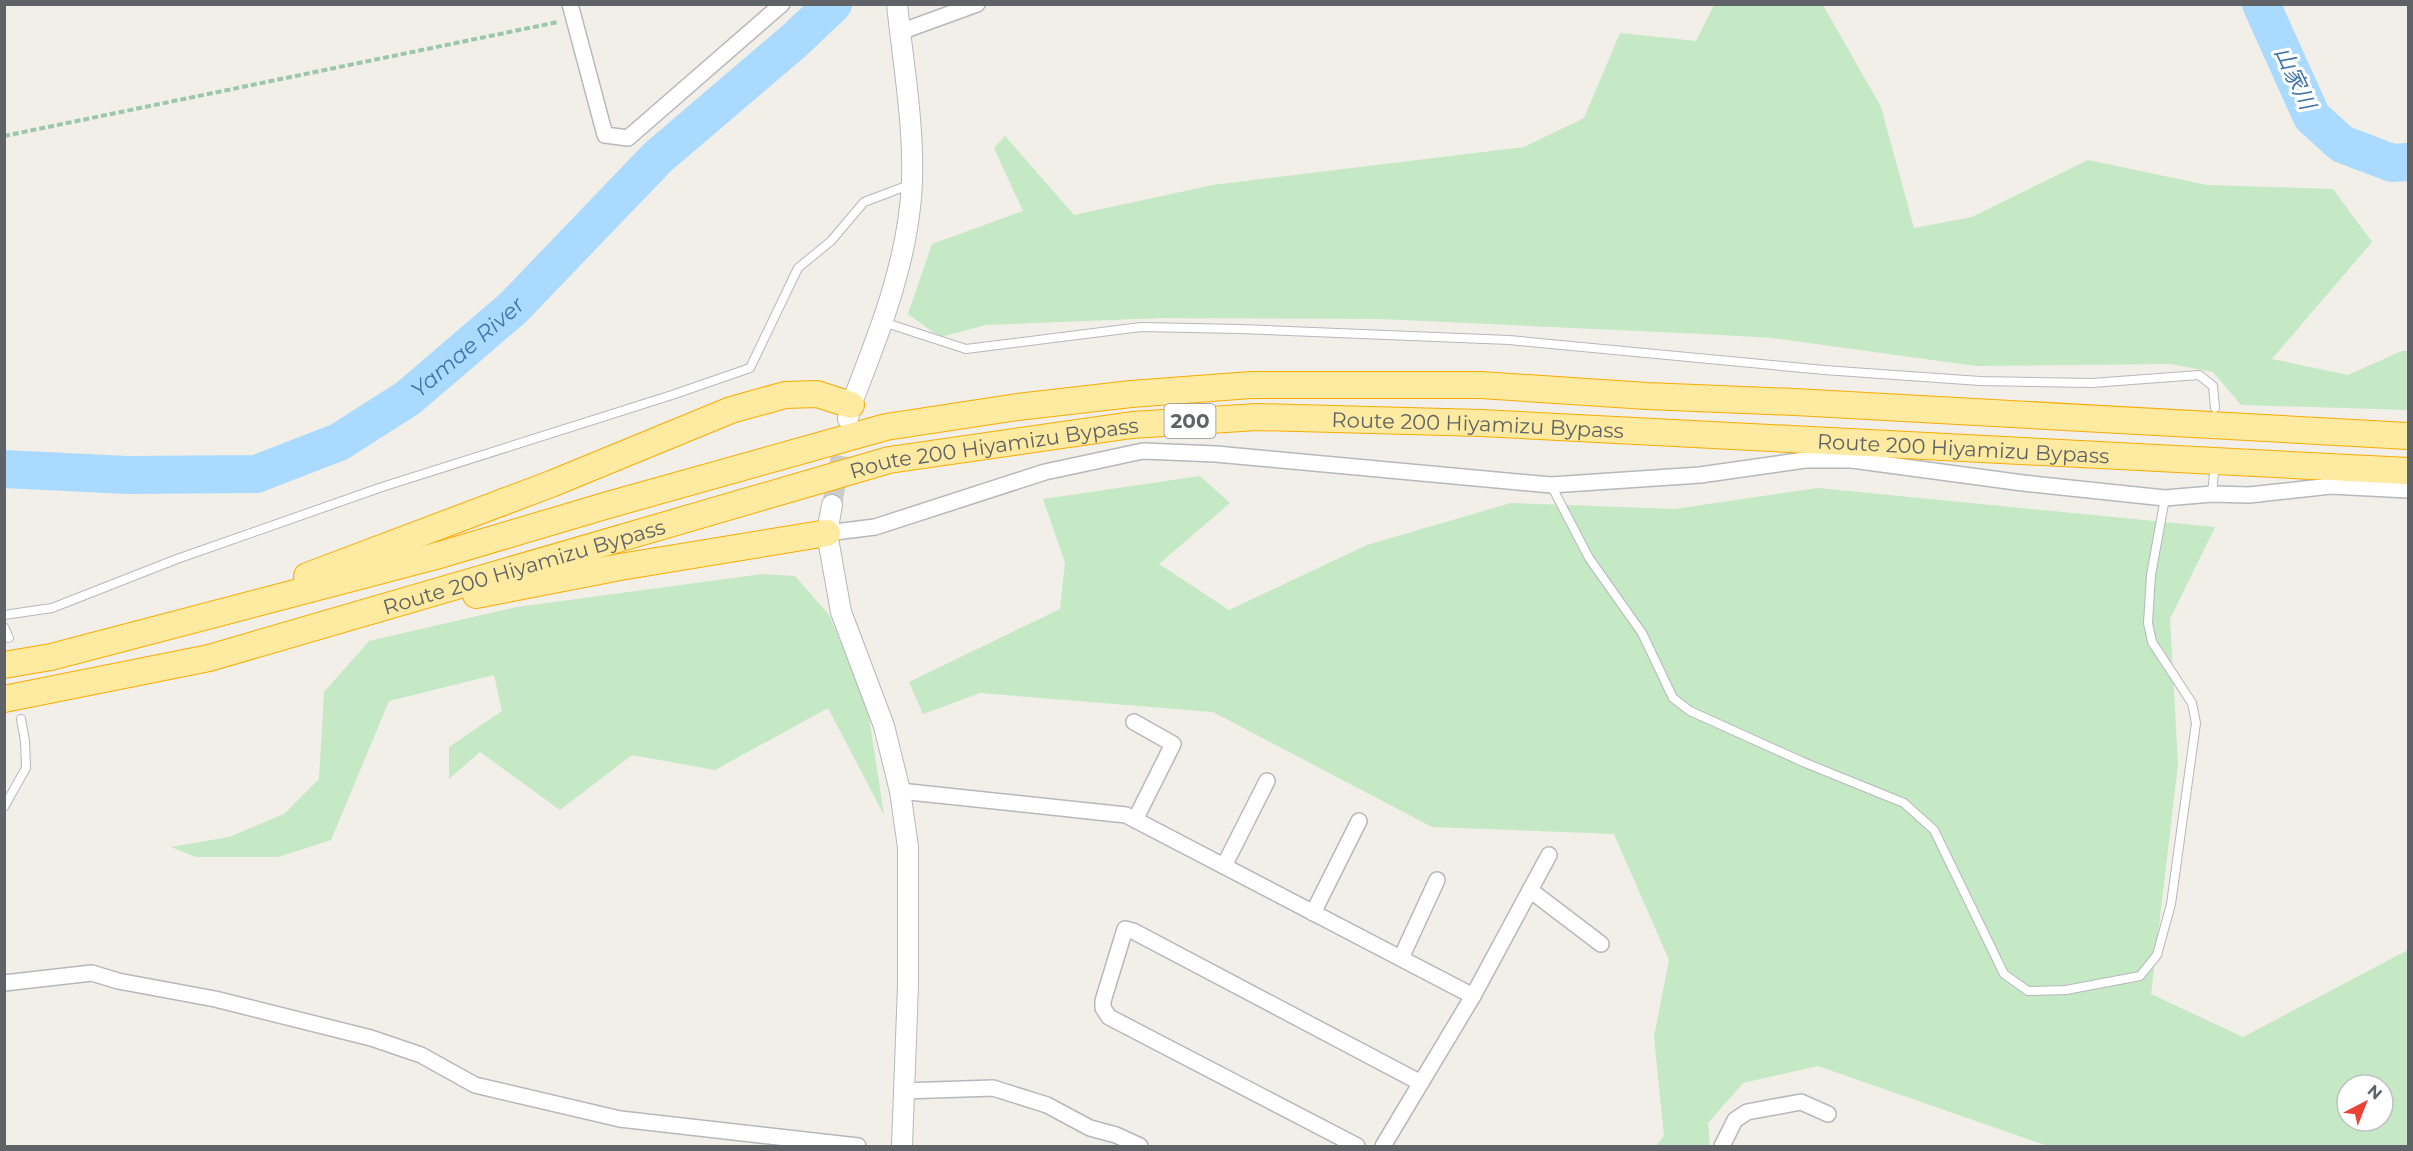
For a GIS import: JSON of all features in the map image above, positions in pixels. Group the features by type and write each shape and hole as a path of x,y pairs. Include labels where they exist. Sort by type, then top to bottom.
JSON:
{"highway":[{"name":"Route 200 Hiyamizu Bypass","path":"4,665 51,657 436,556 886,427 1017,407 1131,394 1251,385 1482,385 1647,396 2409,436"},
{"path":"204,617 355,557 551,484 731,410 785,395 817,394 849,412"},
{"name":"Route 200 Hiyamizu Bypass","path":"4,699 209,658 889,460 1132,425 1257,417 1481,423 2409,471"},
{"path":"307,630 620,567 827,533"}],"street":[{"path":"572,12 605,135 628,138 782,4"},
{"path":"849,412 883,322 904,245 912,184 912,147 897,4"},
{"path":"900,32 977,4"},
{"path":"827,533 875,527 1045,472 1143,451 1216,454 1551,485 1700,475 1805,460 1852,460 2023,483 2165,498 2212,494 2249,495 2331,486 2409,490"},
{"path":"832,506 827,533 841,612 884,726 900,791 908,847 909,910 902,1146"},
{"path":"1134,722 1173,744 1135,820"},
{"path":"1224,866 1267,781"},
{"path":"900,791 1126,815 1473,996"},
{"path":"1313,913 1359,821"},
{"path":"1383,1146 1473,996 1549,855"},
{"path":"1401,958 1437,880"},
{"path":"1530,890 1601,944"},
{"path":"1358,1146 1109,1017 1103,1008 1103,1001 1125,929 1133,931 1421,1083"},
{"path":"4,983 92,973 118,981 215,999 371,1038 421,1055 475,1084 620,1119 858,1146"},
{"path":"903,1090 993,1088 1047,1105 1090,1128 1116,1135 1140,1146"},
{"path":"1722,1146 1735,1120 1747,1112 1801,1102 1828,1114"}],"lane":[{"path":"4,615 52,608 177,559 382,487 750,368 798,268 831,241 864,202 912,184"},
{"path":"883,322 966,349 1141,327 1240,328 1509,340 1824,370 1980,381 2092,383 2199,375 2213,386 2215,408"},
{"path":"2212,494 2214,473"},
{"path":"1551,485 1589,558 1642,633 1673,698 1701,716 1803,762 1904,803 1934,830 2004,974 2028,992 2066,990 2140,976 2157,955 2171,904 2196,723 2192,703 2152,642 2148,623 2151,575 2165,498"},
{"path":"4,627 9,638"},
{"path":"4,807 26,768 26,741 21,719"}],"path":[{"path":"4,136 572,12"}],"green space":[{"path":"1714,5 1823,5 1881,107 1914,228 1972,217 2088,160 2207,185 2333,189 2372,242 2272,359 2348,375 2402,351 2408,351 2408,410 2241,405 2213,372 2171,364 1976,366 1773,338 1382,319 1162,318 986,325 940,337 908,314 932,244 1023,211 994,148 1005,136 1074,215 1213,185 1524,147 1584,118 1620,33 1696,41"},
{"path":"1200,476 1230,503 1159,564 1229,610 1367,545 1511,503 1675,509 1818,488 2215,527 2170,619 2178,764 2151,994 2243,1037 2408,950 2408,1146 2048,1146 1818,1066 1743,1083 1708,1123 1710,1146 1656,1146 1664,1136 1654,1037 1669,960 1614,834 1432,827 1213,712 980,693 923,714 909,682 1060,609 1065,563 1043,499"},
{"path":"763,574 795,576 829,615 867,704 884,815 828,708 715,770 632,755 560,810 480,752 449,779 449,747 502,711 494,675 389,701 331,840 278,857 196,857 171,847 229,837 284,814 319,779 324,692 369,641 517,607"}],"waterway":[{"name":"Yamae River","path":"4,469 127,475 256,474 339,442 408,398 513,308 658,157 794,41 833,4"},
{"name":"山家川","path":"2261,4 2312,117 2342,144 2392,163 2408,162"}],"tunnel":[{"path":"832,505 846,428"}]}
